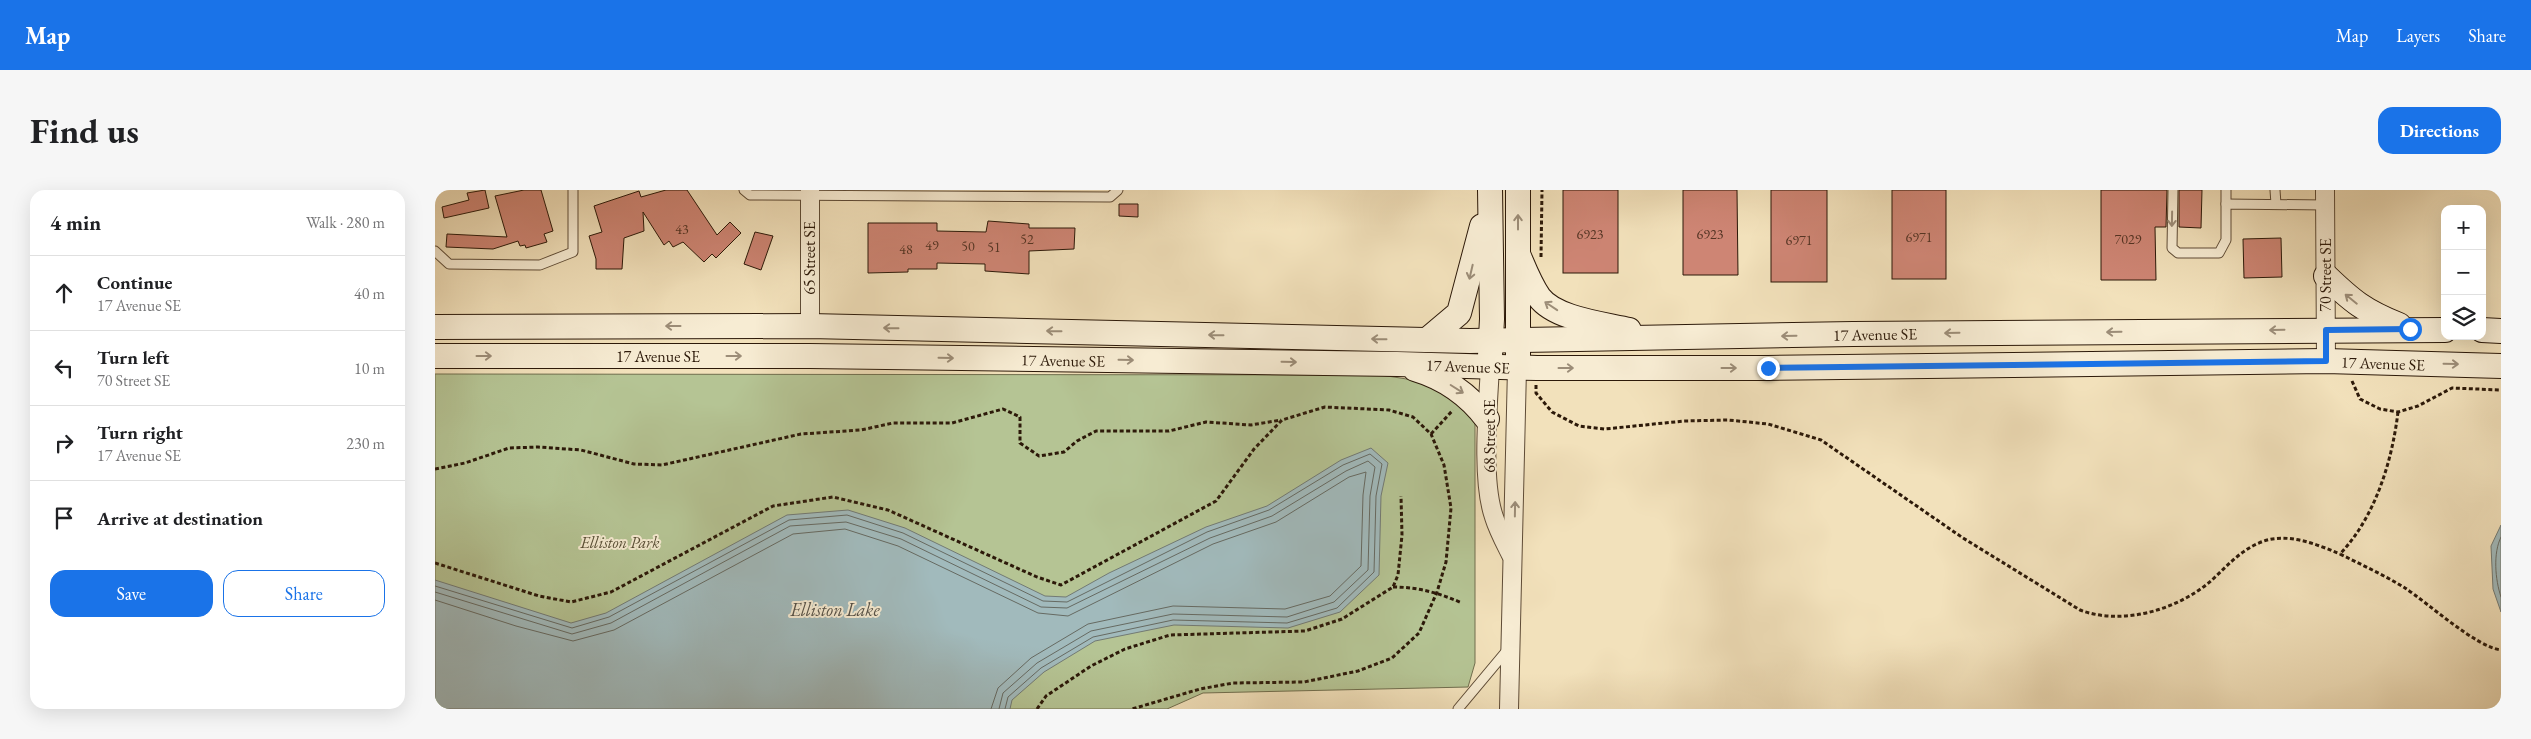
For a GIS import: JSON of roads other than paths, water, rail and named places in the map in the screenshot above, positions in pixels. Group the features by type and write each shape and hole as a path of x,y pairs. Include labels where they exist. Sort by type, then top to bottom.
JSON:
{"main road":[{"path":"1427,340 1459,314 1490,190"},
{"name":"68 Street SE","path":"1490,190 1490,367"},
{"name":"68 Street SE","path":"1517,368 1518,190"},
{"path":"1518,254 1539,297 1549,306 1566,315 1665,339"},
{"path":"2326,276 2349,298 2369,313 2410,329"},
{"path":"810,326 810,356"},
{"name":"17 Avenue SE","path":"435,327 810,326 1427,340 2441,330"},
{"path":"2486,330 2501,331"},
{"name":"17 Avenue SE","path":"435,356 810,356 1397,364 1517,368 1768,368 2326,361 2501,366"},
{"path":"1397,364 1425,372 1452,386 1475,402 1487,419"}],"street":[{"name":"65 Street SE","path":"810,194 810,326"},
{"name":"70 Street SE","path":"2325,198 2326,361"},
{"name":"68 Street SE","path":"1490,367 1487,419 1488,477 1493,515 1512,558"},
{"name":"68 Street SE","path":"1509,709 1517,368"}],"lane":[{"path":"435,251 449,264 540,265 573,252 573,190"},
{"path":"744,190 750,196 989,193 1110,197 1118,190"},
{"path":"2173,190 2172,248 2178,253 2219,253 2226,240 2226,190"},
{"path":"2275,190 2276,204"},
{"path":"2226,204 2276,204 2325,198"},
{"path":"1458,709 1509,648"}],"water":[{"name":"Elliston Lake","path":"1371,448 1388,463 1381,496 1379,575 1340,612 1288,628 1174,625 1095,641 1044,672 1012,700 1010,709 435,709 435,580 571,623 606,613 787,515 848,510 905,528 1045,596 1066,597 1109,573 1206,527 1267,506 1341,460"},
{"path":"2501,525 2501,612 2493,589 2491,546"}],"park label":[{"name":"Elliston Park","path":"620,542"}]}
